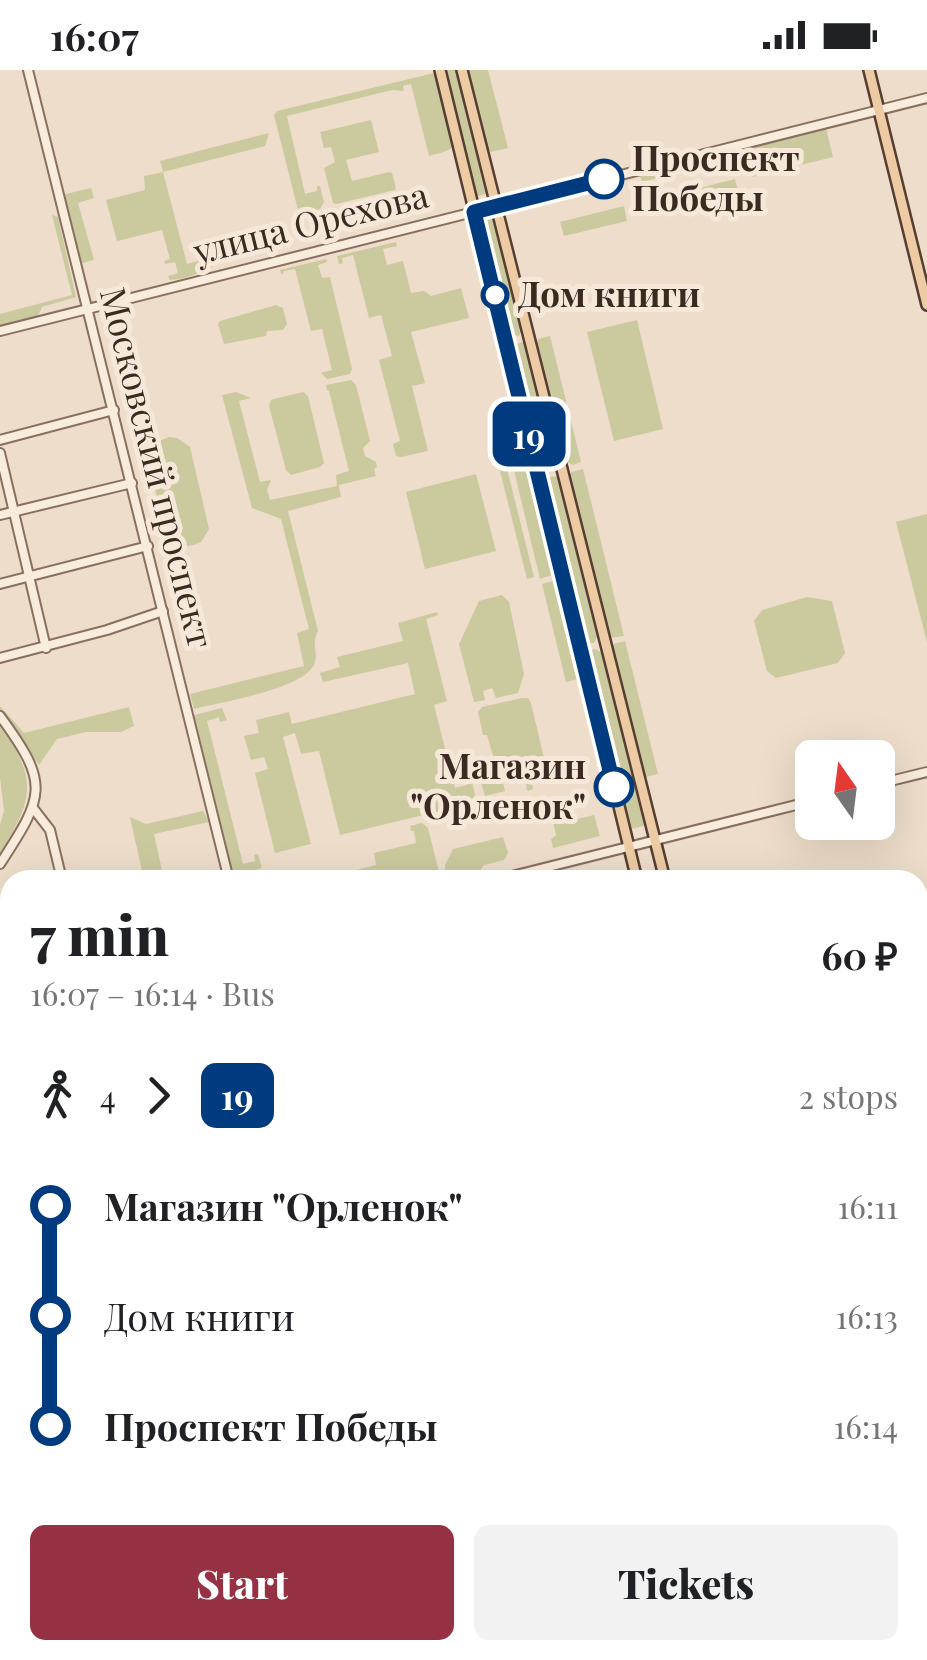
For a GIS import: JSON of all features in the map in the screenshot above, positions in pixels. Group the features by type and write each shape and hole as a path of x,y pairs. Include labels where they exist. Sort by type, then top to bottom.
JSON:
{"main road":[{"path":"440,70 634,870"},
{"path":"462,70 663,870"},
{"path":"869,70 927,305"},
{"path":"506,344 530,338"},
{"path":"539,477 563,471"},
{"path":"581,650 605,644"}],"street":[{"name":"Московский проспект","path":"28,70 227,870"},
{"name":"улица Орехова","path":"0,331 927,98"},
{"path":"0,440 114,410"},
{"path":"0,454 46,648"},
{"path":"0,516 132,482"},
{"path":"0,584 148,546"},
{"path":"0,658 46,648 163,611"},
{"path":"0,716 25,752 38,784 33,808 0,864"},
{"path":"895,780 927,772"},
{"path":"536,870 795,805"},
{"path":"33,808 50,830 60,870"}],"shaded area":[{"path":"446,70 458,70 490,193 477,196"},
{"path":"466,70 488,70 508,148 486,150"},
{"path":"434,73 455,143 441,153 429,156 411,84 403,86 404,91 392,90 287,116 305,194 320,186 324,202 320,209 299,214 274,115 277,111"},
{"path":"371,120 379,152 346,160 352,181 389,172 396,188 333,203 324,168 335,162 331,147 324,148 320,132"},
{"path":"825,124 833,157 752,177 746,156 642,182 639,172"},
{"path":"269,133 265,146 163,172 160,161"},
{"path":"163,172 187,264 249,248 246,252 196,274 170,280 168,276 178,273 175,262 165,264 170,259 162,230 117,241 106,200 145,190 144,176"},
{"path":"735,179 741,204 711,212 707,199 667,209 664,197"},
{"path":"91,188 94,198 78,203 94,260 79,264 62,195"},
{"path":"624,206 627,221 564,236 560,222"},
{"path":"52,215 58,217 76,297 42,307 38,316 0,326 0,314 72,295"},
{"path":"494,217 523,328 519,336 510,329 483,221"},
{"path":"396,242 397,246 383,249 387,265 403,261 411,293 424,291 431,296 461,288 469,318 411,332 425,383 412,386 428,451 401,457 396,456 393,444 400,441 379,360 392,356 381,315 369,318 353,255 342,258 343,263 339,264 337,256"},
{"path":"326,259 318,265 322,278 330,277 352,369 350,374 327,379 321,373 332,370 322,329 311,331 295,269 282,275 280,270"},
{"path":"276,305 283,308 287,324 283,330 224,344 220,321"},
{"path":"637,320 663,429 614,441 587,332"},
{"path":"550,336 581,462 573,465 563,460 536,349 538,339"},
{"path":"522,342 526,344 556,462 553,470 543,465 515,350"},
{"path":"351,380 356,385 370,441 363,448 365,456 376,462 376,476 339,485 341,497 288,511 318,631 315,662 297,680 280,687 194,709 190,694 304,666 297,633 309,629 281,519 252,508 222,395 236,392 251,398 239,401 260,482 271,480 267,490 270,500 337,486 336,475 349,471 326,385"},
{"path":"303,392 308,396 324,463 291,475 286,470 269,406 271,400"},
{"path":"525,434 558,573 540,579 506,437"},
{"path":"169,437 190,447 209,529 201,542 192,545 179,545 167,537 147,456 155,443"},
{"path":"501,445 534,577 527,579 494,447"},
{"path":"583,469 624,636 608,638 568,477"},
{"path":"476,474 496,551 425,569 406,492"},
{"path":"555,476 561,480 599,633 594,643 584,639 547,484"},
{"path":"927,514 927,642 896,522"},
{"path":"561,581 584,675 566,682 542,584"},
{"path":"502,595 509,602 524,674 518,693 496,698 492,688 483,691 485,700 474,702 459,644 479,601"},
{"path":"807,597 832,601 845,653 838,663 776,678 767,671 754,621 762,610"},
{"path":"437,612 438,615 426,619 447,701 434,705 455,788 467,785 466,778 471,777 474,800 340,835 319,751 301,754 295,733 283,737 311,844 275,853 255,773 268,769 264,757 251,760 244,736 259,733 256,720 289,712 292,724 415,694 408,663 323,682 320,673 340,667 337,657 403,641 398,623"},
{"path":"625,641 658,774 646,777 611,649"},
{"path":"595,649 604,654 647,825 631,829 589,655"},
{"path":"522,698 531,703 544,758 530,774 533,789 527,791 524,770 501,776 505,791 485,796 478,772 496,766 478,712 482,707"},
{"path":"0,706 24,733 129,707 134,726 121,732 86,732 57,739 39,765 0,712"},
{"path":"222,708 227,720 220,722 219,717 207,721 243,864 255,861 254,855 258,854 262,868 230,870 191,718"},
{"path":"0,727 21,761 27,790 19,819 0,853 4,811"},
{"path":"559,799 565,822 594,815 600,836 553,848 551,839 556,835 546,808 549,801"},
{"path":"203,811 209,822 154,834 162,870 142,870 130,817 146,824"},
{"path":"422,823 428,828 438,870 356,870 376,865 374,853 416,843 410,826"},
{"path":"503,837 508,853 504,860 484,865 480,870 445,870 453,849"}],"bus line":[{"name":"19","path":"604,179 474,212 614,787"}],"place":[{"name":"Проспект Победы","path":"604,179"},
{"name":"Дом книги","path":"495,295"},
{"name":"Магазин \"Орленок\"","path":"614,787"}]}
